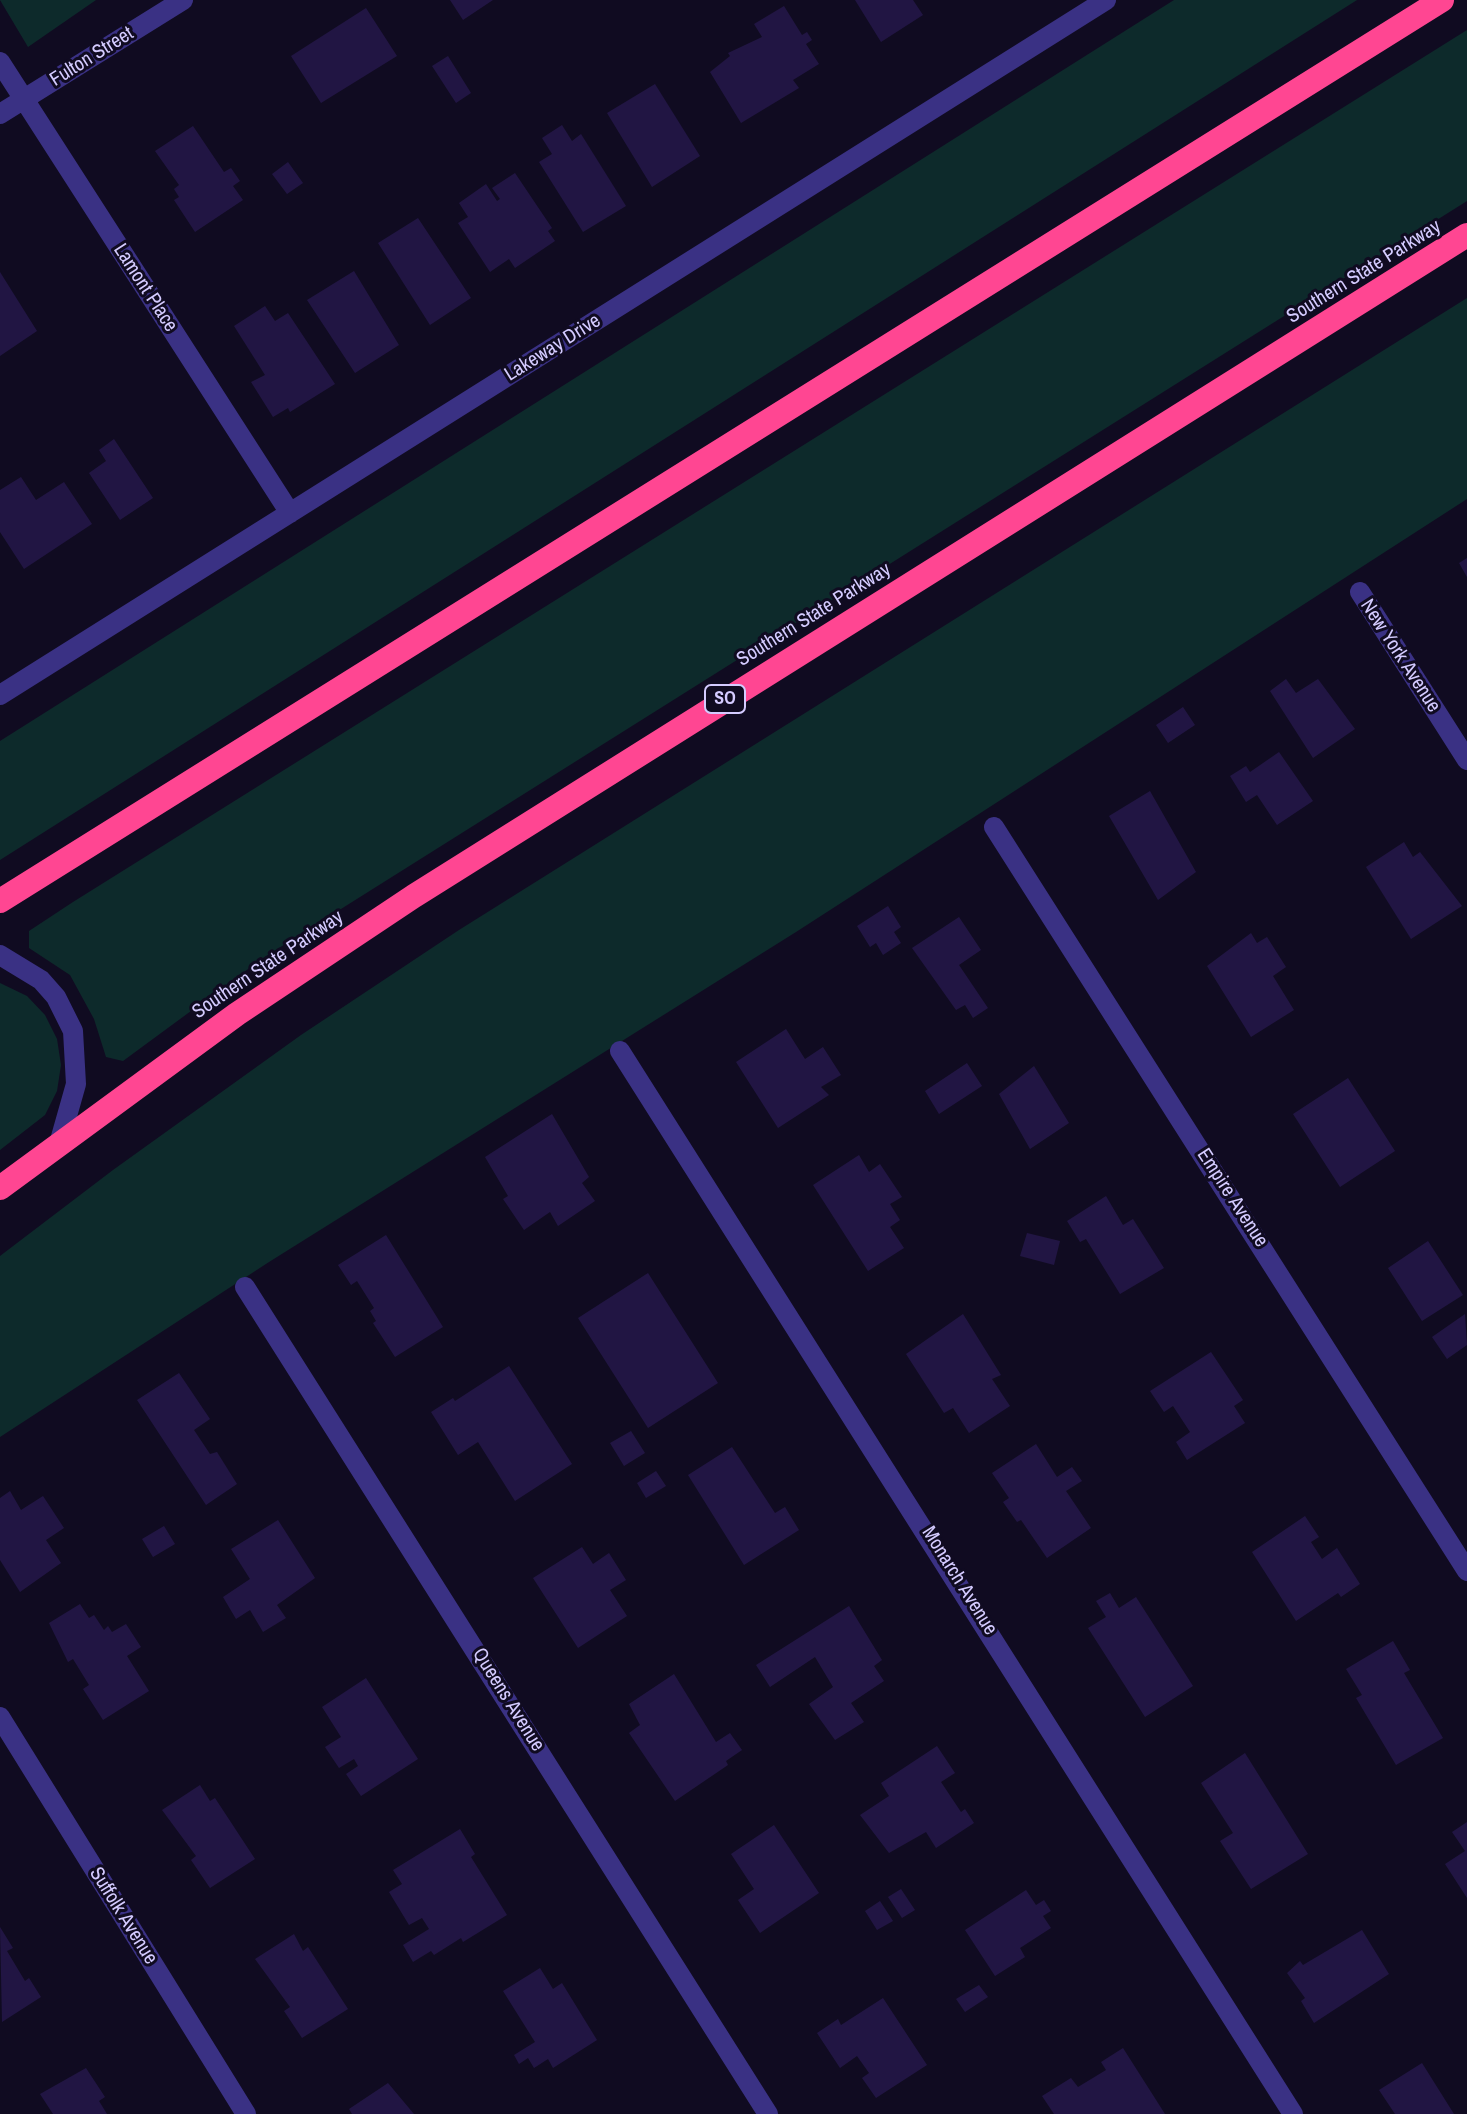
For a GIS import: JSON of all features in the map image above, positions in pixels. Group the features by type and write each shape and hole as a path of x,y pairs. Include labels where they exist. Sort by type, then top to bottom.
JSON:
{"highway":[{"path":"0,901 1442,0"},
{"name":"Southern State Parkway","path":"0,1188 237,1014 414,896 1467,235"}],"street":[{"name":"Fulton Street","path":"0,114 183,0"},
{"name":"Lakeway Drive","path":"0,695 1106,0"},
{"name":"Lamont Place","path":"0,62 290,513"},
{"name":"New York Avenue","path":"1360,592 1467,760"},
{"name":"Empire Avenue","path":"994,827 1467,1571"},
{"path":"0,955 41,980 56,997 73,1031 76,1084 59,1144"},
{"name":"Monarch Avenue","path":"620,1051 1293,2114"},
{"name":"Queens Avenue","path":"245,1287 768,2114"},
{"name":"Suffolk Avenue","path":"0,1717 246,2114"}],"green space":[{"path":"0,0 96,0 28,47"},
{"path":"1174,0 1357,0 0,860 0,741"},
{"path":"1467,30 1467,201 263,958 123,1061 106,1057 94,1019 70,975 29,948 29,931 73,902"},
{"path":"1467,298 1467,499 796,932 269,1262 0,1437 0,1256 113,1170 301,1035 459,930"},
{"path":"0,983 27,996 45,1015 57,1039 61,1065 57,1091 45,1115 0,1150"}],"building":[{"path":"450,0 493,0 463,20"},
{"path":"855,0 913,0 923,15 881,42"},
{"path":"784,6 802,35 807,32 812,40 806,44 819,64 793,80 799,88 741,123 710,72 730,56 728,53 762,37 754,24"},
{"path":"366,8 397,56 321,103 291,56"},
{"path":"448,56 471,93 456,103 432,66"},
{"path":"655,84 700,156 652,187 607,113"},
{"path":"562,125 572,141 581,134 626,206 583,232 539,162 552,154 542,138"},
{"path":"193,126 224,172 231,168 240,181 233,186 243,200 195,232 174,200 179,197 174,189 179,185 155,151"},
{"path":"288,162 303,183 287,194 272,174"},
{"path":"515,173 552,228 548,231 555,241 515,268 509,259 490,272 458,223 468,217 459,203 486,184 497,201 500,199 492,188"},
{"path":"418,218 471,298 430,325 378,243"},
{"path":"354,271 399,345 355,373 307,300"},
{"path":"0,272 37,331 0,356"},
{"path":"265,306 275,321 288,313 335,384 290,412 288,408 273,417 251,382 265,375 234,326"},
{"path":"114,439 153,498 120,520 89,473 106,461 99,450"},
{"path":"21,477 36,500 64,482 92,524 24,569 0,532 0,490"},
{"path":"1467,558 1467,577 1459,563"},
{"path":"1286,679 1296,693 1318,679 1355,729 1313,758 1270,691"},
{"path":"1183,707 1195,725 1168,743 1156,725"},
{"path":"1279,752 1313,801 1277,825 1257,795 1246,802 1230,776 1246,766 1250,772"},
{"path":"1150,791 1196,872 1158,900 1109,816"},
{"path":"1404,842 1413,857 1420,852 1462,906 1411,939 1366,867"},
{"path":"888,906 901,927 894,932 901,943 883,955 876,943 870,947 857,926"},
{"path":"959,917 981,950 959,965 988,1008 973,1018 965,1005 956,1010 912,948"},
{"path":"1251,933 1257,943 1267,937 1286,967 1273,976 1294,1010 1251,1037 1207,966"},
{"path":"786,1029 805,1059 823,1047 841,1075 821,1087 829,1095 778,1128 736,1062"},
{"path":"967,1063 982,1086 939,1114 925,1091"},
{"path":"1034,1066 1069,1123 1030,1149 999,1094"},
{"path":"1348,1078 1395,1151 1340,1187 1293,1114"},
{"path":"552,1114 589,1177 582,1183 595,1201 558,1226 550,1212 524,1230 503,1199 508,1196 485,1157"},
{"path":"859,1155 869,1172 880,1164 902,1197 890,1204 900,1220 890,1227 904,1248 868,1271 813,1185"},
{"path":"1106,1196 1123,1225 1133,1219 1164,1268 1120,1294 1086,1239 1080,1242 1067,1221"},
{"path":"1027,1233 1060,1241 1054,1265 1020,1256"},
{"path":"386,1235 443,1327 395,1357 373,1323 376,1321 370,1311 374,1308 357,1281 351,1285 338,1265"},
{"path":"1428,1241 1463,1295 1422,1321 1388,1268"},
{"path":"648,1273 718,1383 648,1428 578,1318"},
{"path":"963,1314 1001,1375 992,1379 1010,1406 969,1433 953,1408 944,1413 906,1354"},
{"path":"1465,1314 1467,1345 1447,1359 1432,1337"},
{"path":"1211,1352 1243,1400 1234,1406 1245,1423 1187,1460 1176,1442 1190,1432 1173,1406 1164,1412 1150,1391"},
{"path":"509,1366 572,1464 515,1501 478,1442 458,1455 431,1412 453,1398 455,1401"},
{"path":"179,1373 210,1419 194,1430 210,1454 217,1452 237,1484 206,1505 137,1400"},
{"path":"631,1431 645,1453 624,1466 610,1443"},
{"path":"1036,1444 1057,1477 1072,1467 1082,1481 1066,1491 1091,1528 1047,1558 1021,1520 1017,1522 1003,1502 1009,1498 992,1473"},
{"path":"732,1447 775,1513 785,1507 799,1530 744,1565 688,1475"},
{"path":"656,1471 666,1486 646,1498 637,1483"},
{"path":"10,1491 21,1510 43,1496 64,1528 46,1540 61,1563 20,1592 0,1560 0,1498"},
{"path":"1305,1516 1319,1537 1311,1542 1322,1559 1337,1548 1360,1584 1341,1597 1338,1593 1296,1621 1252,1552"},
{"path":"278,1520 315,1578 277,1605 286,1618 263,1632 250,1610 236,1619 223,1597 250,1579 231,1549"},
{"path":"164,1526 175,1544 153,1557 142,1539"},
{"path":"582,1547 593,1564 609,1553 626,1580 610,1590 627,1616 578,1648 533,1578"},
{"path":"1110,1593 1119,1608 1136,1597 1193,1686 1145,1717 1088,1628 1106,1617 1096,1601"},
{"path":"80,1604 89,1618 94,1615 104,1630 108,1626 112,1632 126,1624 141,1647 127,1656 149,1691 103,1720 83,1689 89,1685 73,1659 68,1662 49,1623"},
{"path":"849,1606 882,1660 874,1666 884,1681 851,1703 864,1722 835,1740 809,1704 833,1687 815,1657 770,1687 756,1665"},
{"path":"1393,1641 1410,1670 1404,1673 1443,1738 1396,1765 1356,1698 1362,1695 1346,1669"},
{"path":"674,1674 716,1742 730,1733 742,1750 726,1761 728,1765 675,1801 629,1733 640,1725 629,1704"},
{"path":"366,1678 418,1759 361,1796 346,1774 358,1766 354,1759 339,1768 325,1747 341,1737 322,1707"},
{"path":"937,1746 955,1773 941,1782 961,1812 965,1809 974,1823 936,1848 926,1832 889,1853 860,1815 889,1796 881,1783"},
{"path":"1245,1753 1308,1854 1251,1889 1220,1841 1233,1833 1201,1783"},
{"path":"200,1785 210,1801 215,1798 255,1859 210,1888 191,1860 196,1856 162,1810"},
{"path":"1467,1822 1467,1898 1445,1864 1465,1851 1452,1832"},
{"path":"774,1825 819,1893 760,1933 738,1900 754,1889 731,1854"},
{"path":"460,1829 475,1854 471,1857 507,1915 463,1942 461,1938 434,1955 431,1951 413,1962 403,1945 429,1929 422,1918 409,1925 389,1892 402,1884 393,1870"},
{"path":"901,1889 915,1910 902,1918 888,1897"},
{"path":"1026,1890 1036,1905 1044,1900 1051,1911 1043,1916 1051,1928 1020,1948 1025,1957 995,1976 965,1930"},
{"path":"880,1901 893,1921 877,1930 865,1911"},
{"path":"0,1927 13,1948 7,1951 25,1981 29,1978 41,1997 2,2022"},
{"path":"1362,1930 1389,1974 1314,2023 1301,2001 1305,1998 1287,1973 1300,1961 1303,1965"},
{"path":"294,1934 303,1951 308,1947 348,2009 302,2038 284,2011 290,2007 255,1959"},
{"path":"540,1968 553,1989 562,1983 597,2040 553,2068 548,2059 534,2068 528,2058 519,2064 514,2055 535,2042 503,1991"},
{"path":"979,1985 988,1997 965,2012 956,1999"},
{"path":"883,1998 927,2065 876,2098 862,2078 869,2073 857,2056 840,2068 817,2033 838,2019 841,2025"},
{"path":"1123,2048 1165,2114 1054,2114 1042,2096 1071,2078 1078,2087 1106,2070 1101,2062"},
{"path":"1422,2063 1454,2114 1395,2114 1379,2090"},
{"path":"86,2068 105,2097 99,2101 107,2114 53,2114 40,2094"},
{"path":"388,2083 414,2114 352,2114 349,2109"}]}
